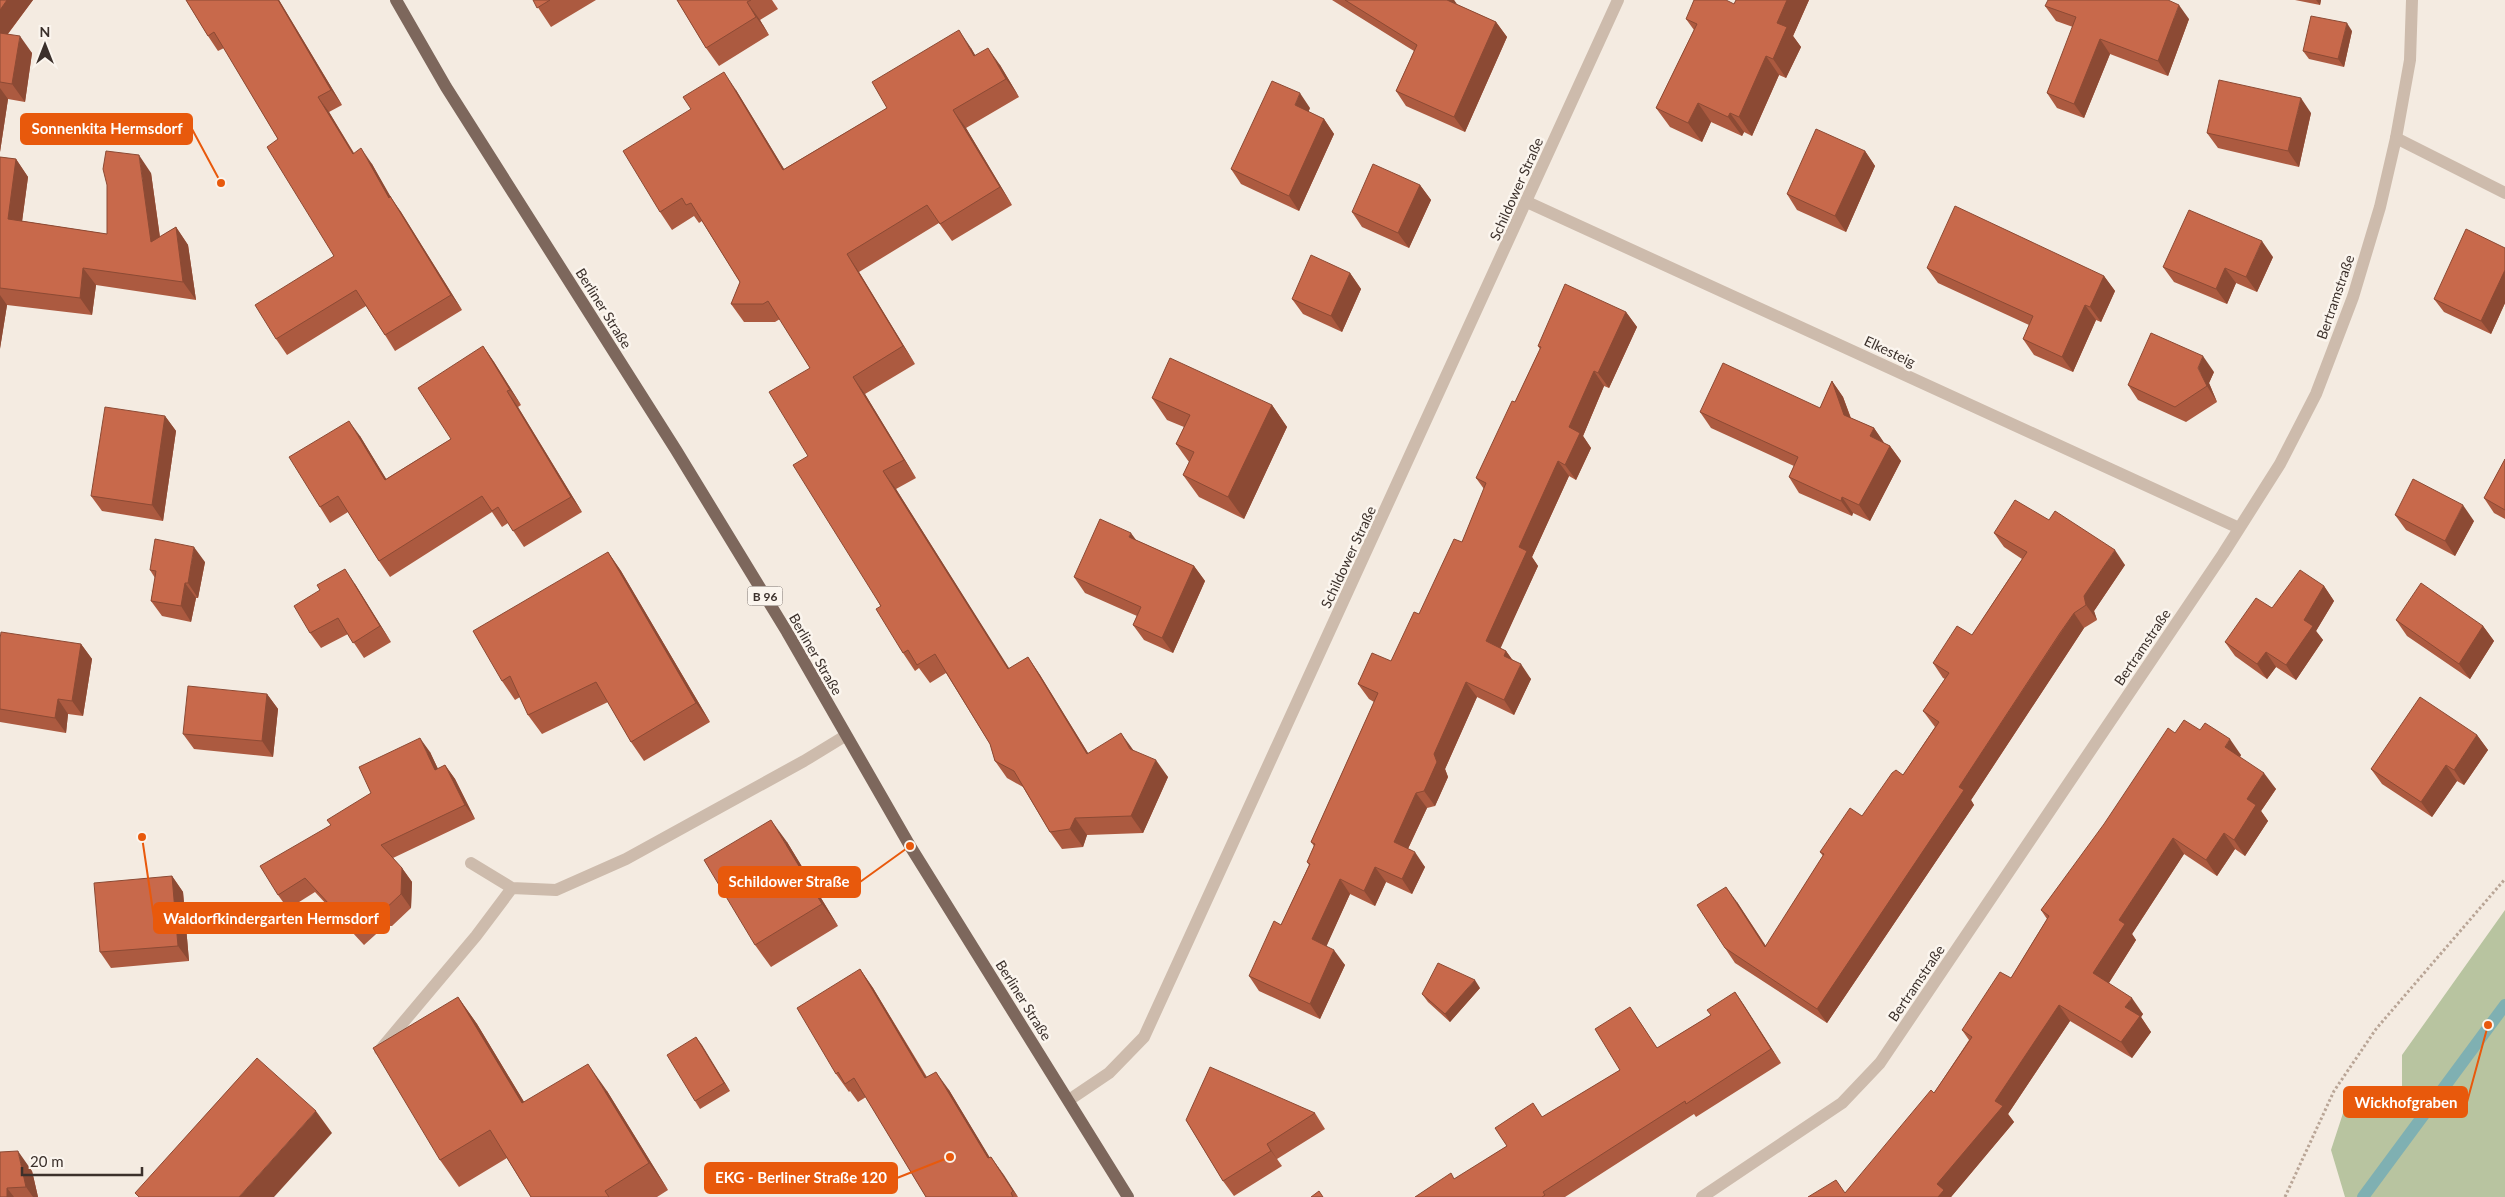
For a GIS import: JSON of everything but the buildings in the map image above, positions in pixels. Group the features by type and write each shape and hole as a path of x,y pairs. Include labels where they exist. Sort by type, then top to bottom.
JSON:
{"main road":[{"name":"Berliner Straße","path":"396,0 446,86 676,450 787,632 910,846 1128,1197"}],"street":[{"name":"Bertramstraße","path":"1702,1197 1842,1103 1880,1063 2280,464 2316,394 2352,297 2380,207 2396,138 2410,60 2412,0"},
{"name":"Schildower Straße","path":"1069,1100 1109,1073 1144,1037 1527,202 1614,2"},
{"path":"2396,138 2505,193"},
{"name":"Elkesteig","path":"1527,202 2239,528"},
{"path":"471,863 512,888 556,890 626,858 804,762 846,736"},
{"path":"380,1050 476,936 512,888"}],"path":[{"path":"2285,1197 2334,1091 2376,1029 2505,879"}],"green space":[{"path":"2505,910 2505,1197 2345,1197 2331,1150 2347,1101 2402,1098 2402,1055"}],"waterway":[{"path":"2363,1197 2505,1005"}],"place":[{"name":"Sonnenkita Hermsdorf","path":"221,183"},
{"name":"Waldorfkindergarten Hermsdorf","path":"142,837"},
{"name":"Schildower Straße","path":"910,846"},
{"name":"Wickhofgraben","path":"2488,1025"},
{"name":"EKG - Berliner Straße 120","path":"950,1157"}]}
